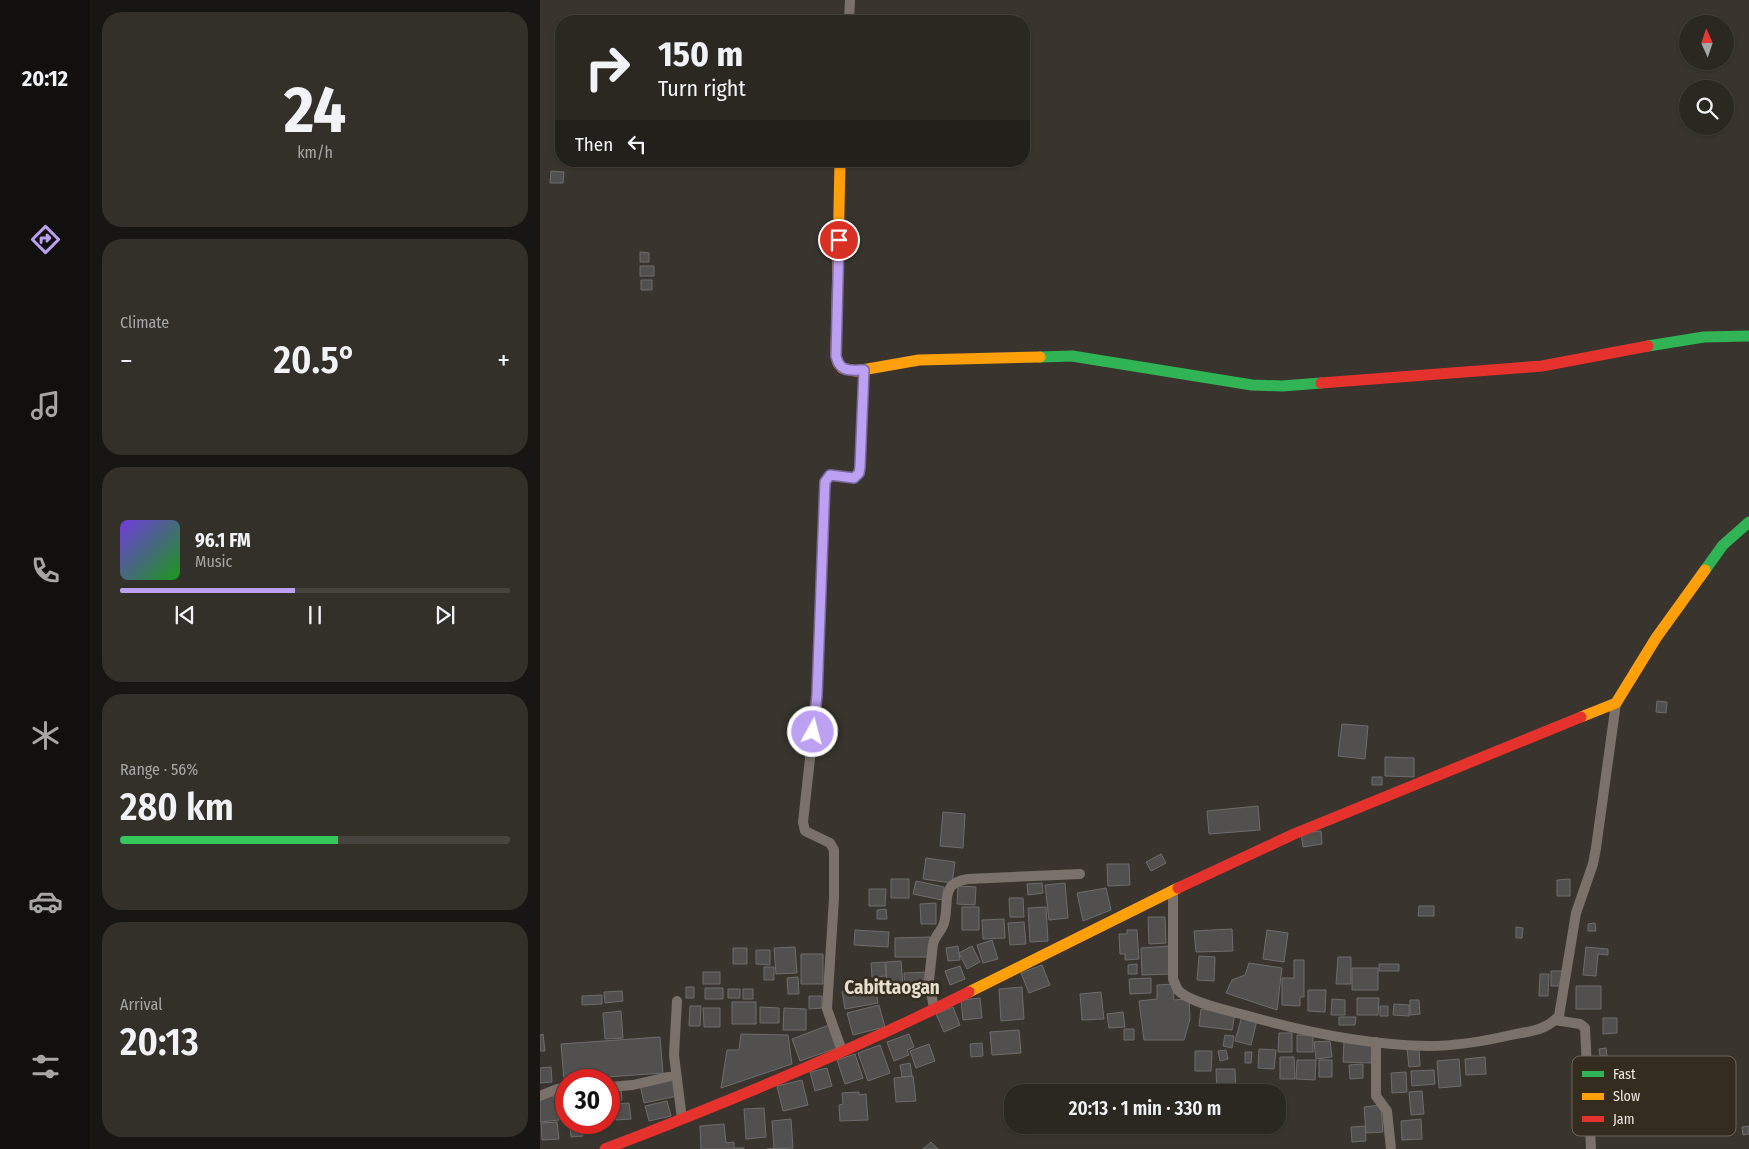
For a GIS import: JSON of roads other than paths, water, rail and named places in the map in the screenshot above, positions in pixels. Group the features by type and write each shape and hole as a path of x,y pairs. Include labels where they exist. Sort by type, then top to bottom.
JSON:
{"street":[{"path":"849,15 850,0"},
{"path":"839,167 836,356 839,366 843,369 864,370 901,362 936,359 1072,356 1252,385 1282,386 1412,378 1527,368 1555,365 1682,340 1704,337 1749,336"},
{"path":"842,1051 827,1009 834,898 834,850 830,843 805,831 803,822 817,695 825,482 830,475 854,478 859,473 864,370"},
{"path":"1174,890 1173,979 1176,988 1182,993 1204,1004 1290,1028 1376,1042 1430,1046 1493,1039 1546,1028 1559,1016 1576,913 1593,864 1616,703 1656,638 1723,545 1749,522"},
{"path":"605,1149 682,1119 905,1024 1174,890 1294,834 1616,703"},
{"path":"934,1009 929,980 933,944 944,925 947,895 951,886 957,881 968,879 1080,874"},
{"path":"677,1001 674,1040 676,1075 682,1119"},
{"path":"1556,1020 1580,1024 1585,1028 1586,1056"},
{"path":"1376,1042 1376,1096 1387,1111 1391,1149"},
{"path":"620,1086 633,1085 676,1075"},
{"path":"540,1096 555,1090"},
{"path":"1590,1136 1591,1149"}],"district":[{"name":"Cabittaogan","path":"892,987"}]}
